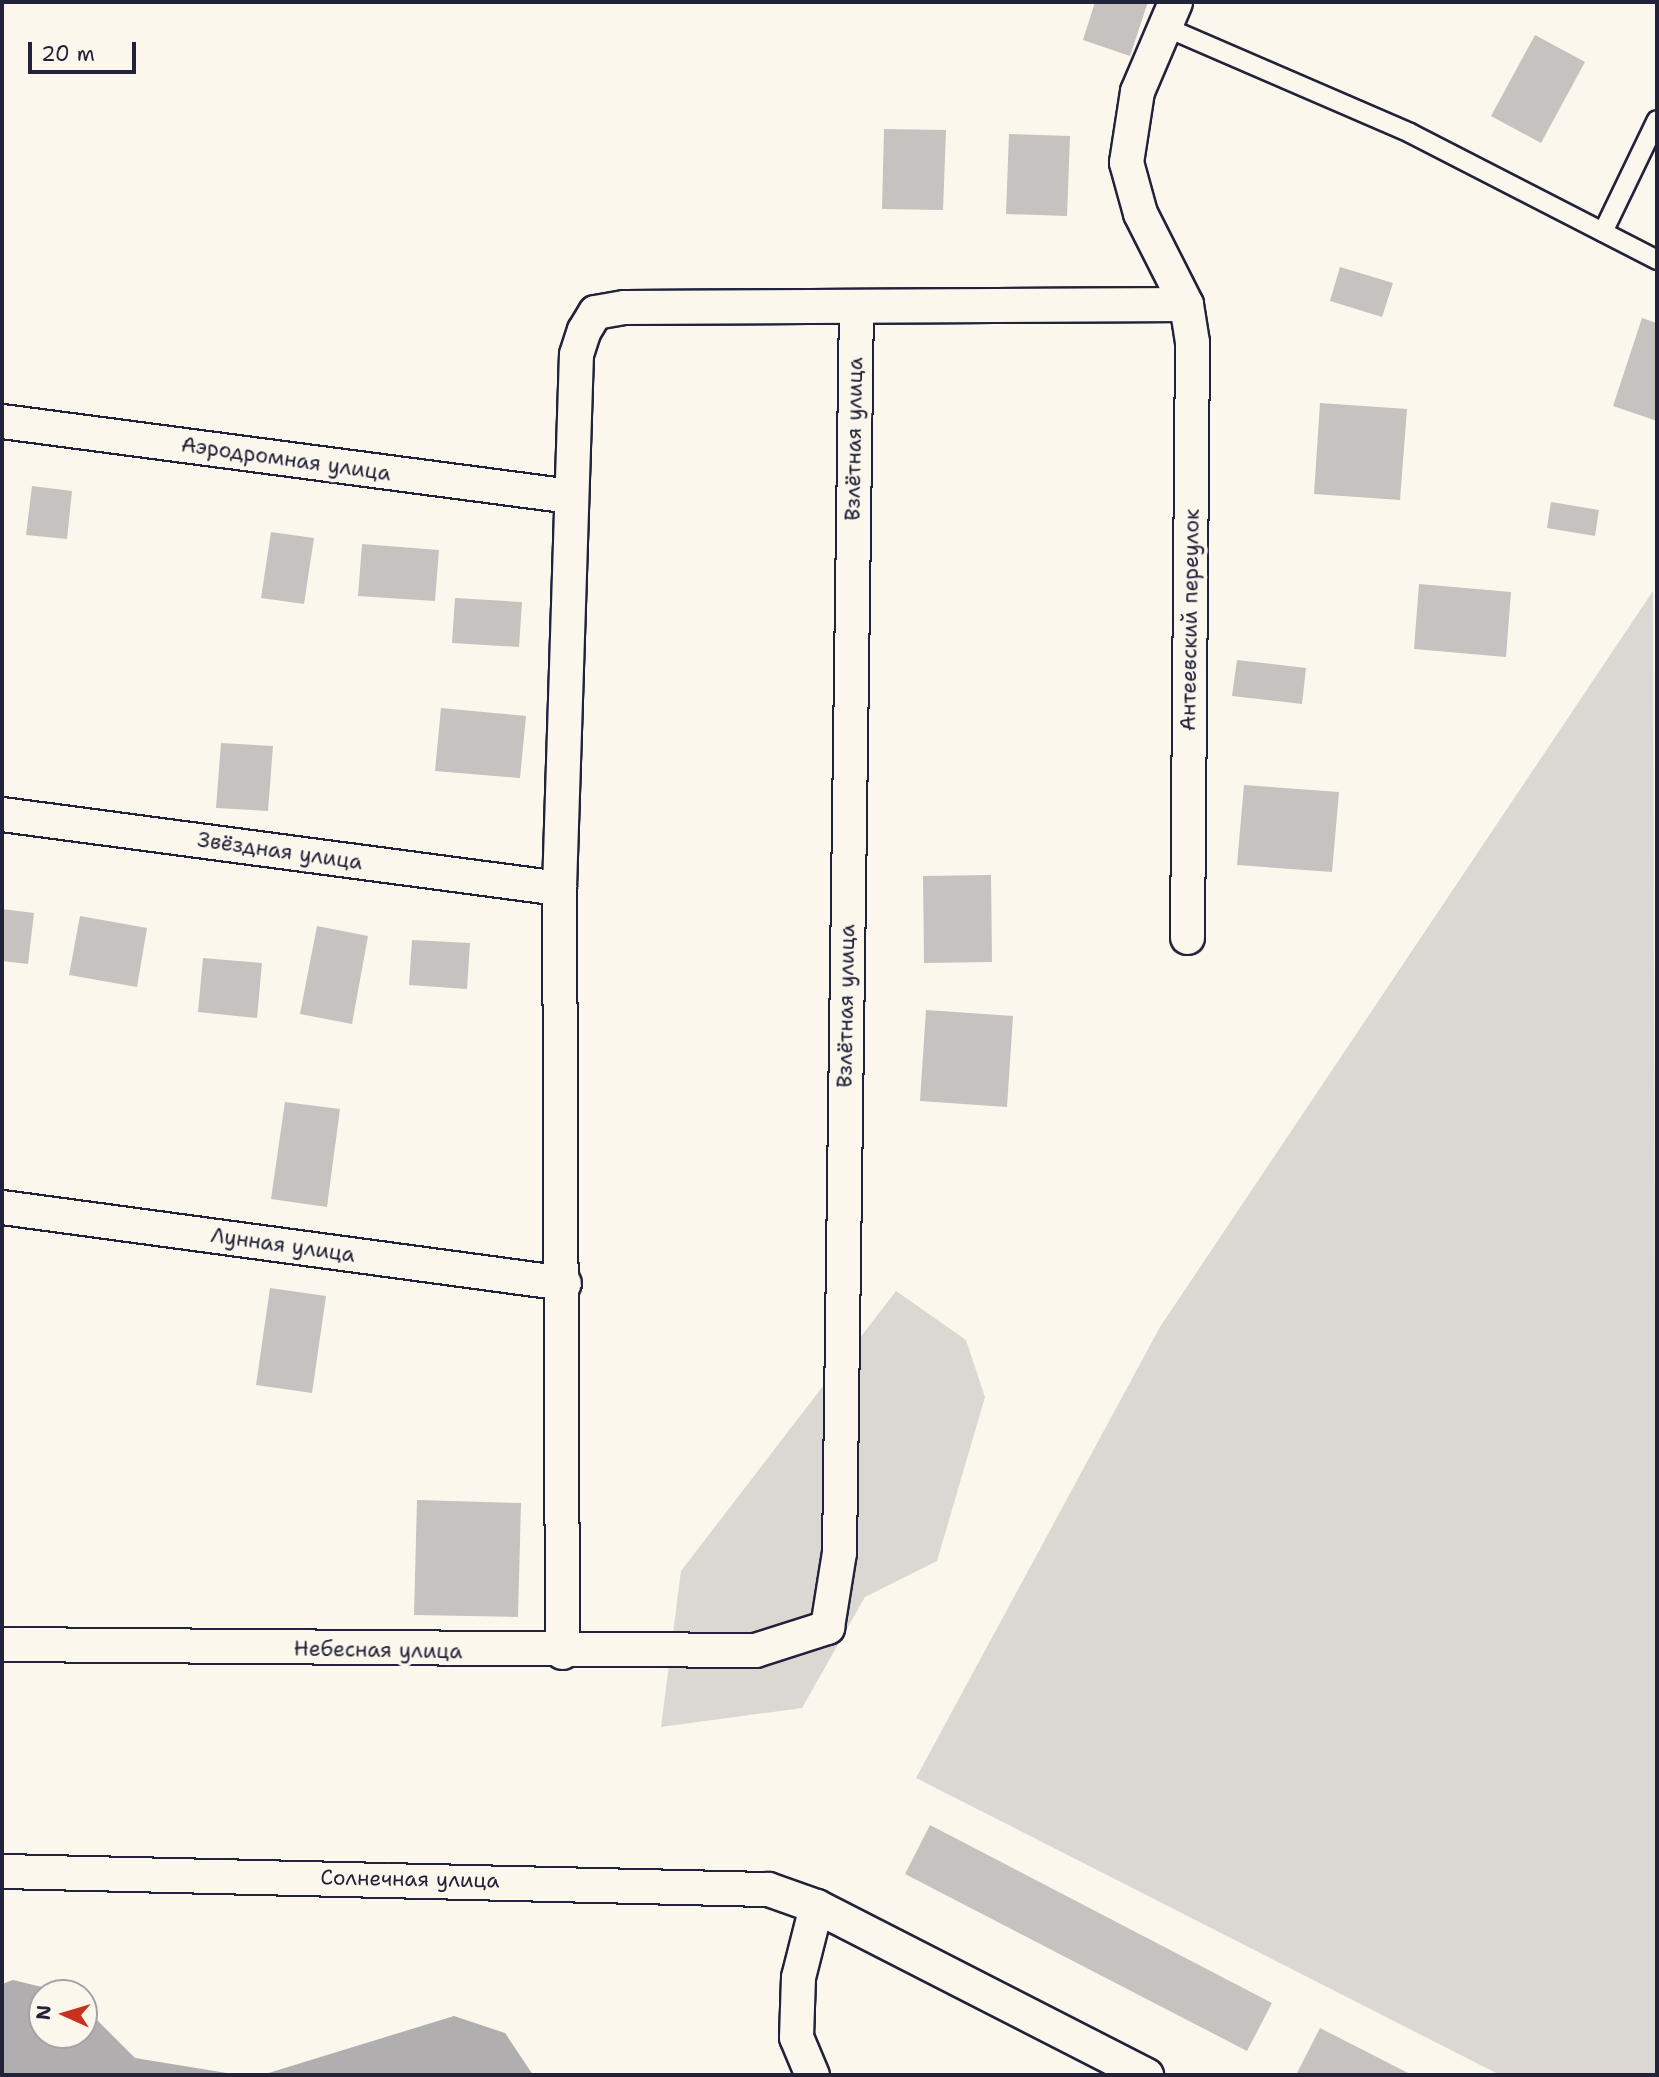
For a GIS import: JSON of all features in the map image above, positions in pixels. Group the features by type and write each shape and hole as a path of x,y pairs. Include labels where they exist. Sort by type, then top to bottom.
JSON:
{"street":[{"name":"Антеевский переулок","path":"1169,14 1136,91 1126,162 1140,213 1186,304 1192,342 1187,937"},
{"path":"562,1652 565,1283 559,888 576,354 595,312 1186,304"},
{"name":"Взлётная улица","path":"755,1650 827,1627 837,1588 856,307"},
{"name":"Аэродромная улица","path":"2,421 570,496"},
{"name":"Звёздная улица","path":"2,814 559,888"},
{"name":"Лунная улица","path":"2,1207 565,1283"},
{"name":"Небесная улица","path":"2,1644 562,1652 755,1650"},
{"name":"Солнечная улица","path":"2,1871 723,1885 768,1889 816,1906 1146,2075"},
{"path":"813,2075 796,2037 797,1977 816,1906"}],"lane":[{"path":"1169,14 1410,133 1657,260"},
{"path":"1603,232 1657,120"}],"shaded area":[{"path":"1653,591 1657,2075 1500,2075 916,1778 1160,1327"},
{"path":"896,1291 966,1340 985,1397 937,1561 865,1597 802,1708 661,1727 681,1571"},
{"path":"13,1980 28,1984 28,2049 98,2049 98,2021 135,2058 239,2075 2,2075 2,1984"},
{"path":"454,2016 505,2033 533,2075 262,2075"}],"building":[{"path":"1095,2 1148,2 1130,56 1083,40"},
{"path":"1535,35 1585,62 1541,143 1491,116"},
{"path":"884,129 946,130 943,210 882,209"},
{"path":"1009,134 1070,136 1067,216 1006,214"},
{"path":"1340,267 1393,283 1382,317 1330,301"},
{"path":"1642,318 1657,323 1657,421 1613,406"},
{"path":"1320,403 1407,409 1400,500 1314,494"},
{"path":"32,486 72,491 67,539 26,535"},
{"path":"1551,502 1599,510 1595,536 1547,528"},
{"path":"271,532 314,538 304,604 261,598"},
{"path":"362,544 439,550 435,601 358,596"},
{"path":"1419,584 1511,592 1506,657 1414,649"},
{"path":"455,598 522,602 519,647 452,643"},
{"path":"1237,660 1306,668 1302,704 1232,696"},
{"path":"441,708 526,716 520,778 435,771"},
{"path":"221,743 273,746 268,811 216,808"},
{"path":"1244,785 1339,792 1332,872 1237,865"},
{"path":"991,875 992,962 924,963 923,876"},
{"path":"2,909 34,913 28,964 2,961"},
{"path":"80,916 147,928 137,987 69,975"},
{"path":"317,926 368,936 352,1024 300,1014"},
{"path":"412,940 470,943 467,989 409,985"},
{"path":"203,958 262,963 257,1018 198,1012"},
{"path":"926,1010 1013,1016 1007,1107 920,1101"},
{"path":"285,1102 340,1109 327,1207 271,1199"},
{"path":"270,1288 326,1296 312,1393 256,1385"},
{"path":"417,1500 521,1503 518,1617 414,1615"},
{"path":"930,1825 1272,2003 1247,2051 905,1874"},
{"path":"1320,2028 1412,2075 1296,2075"}]}
